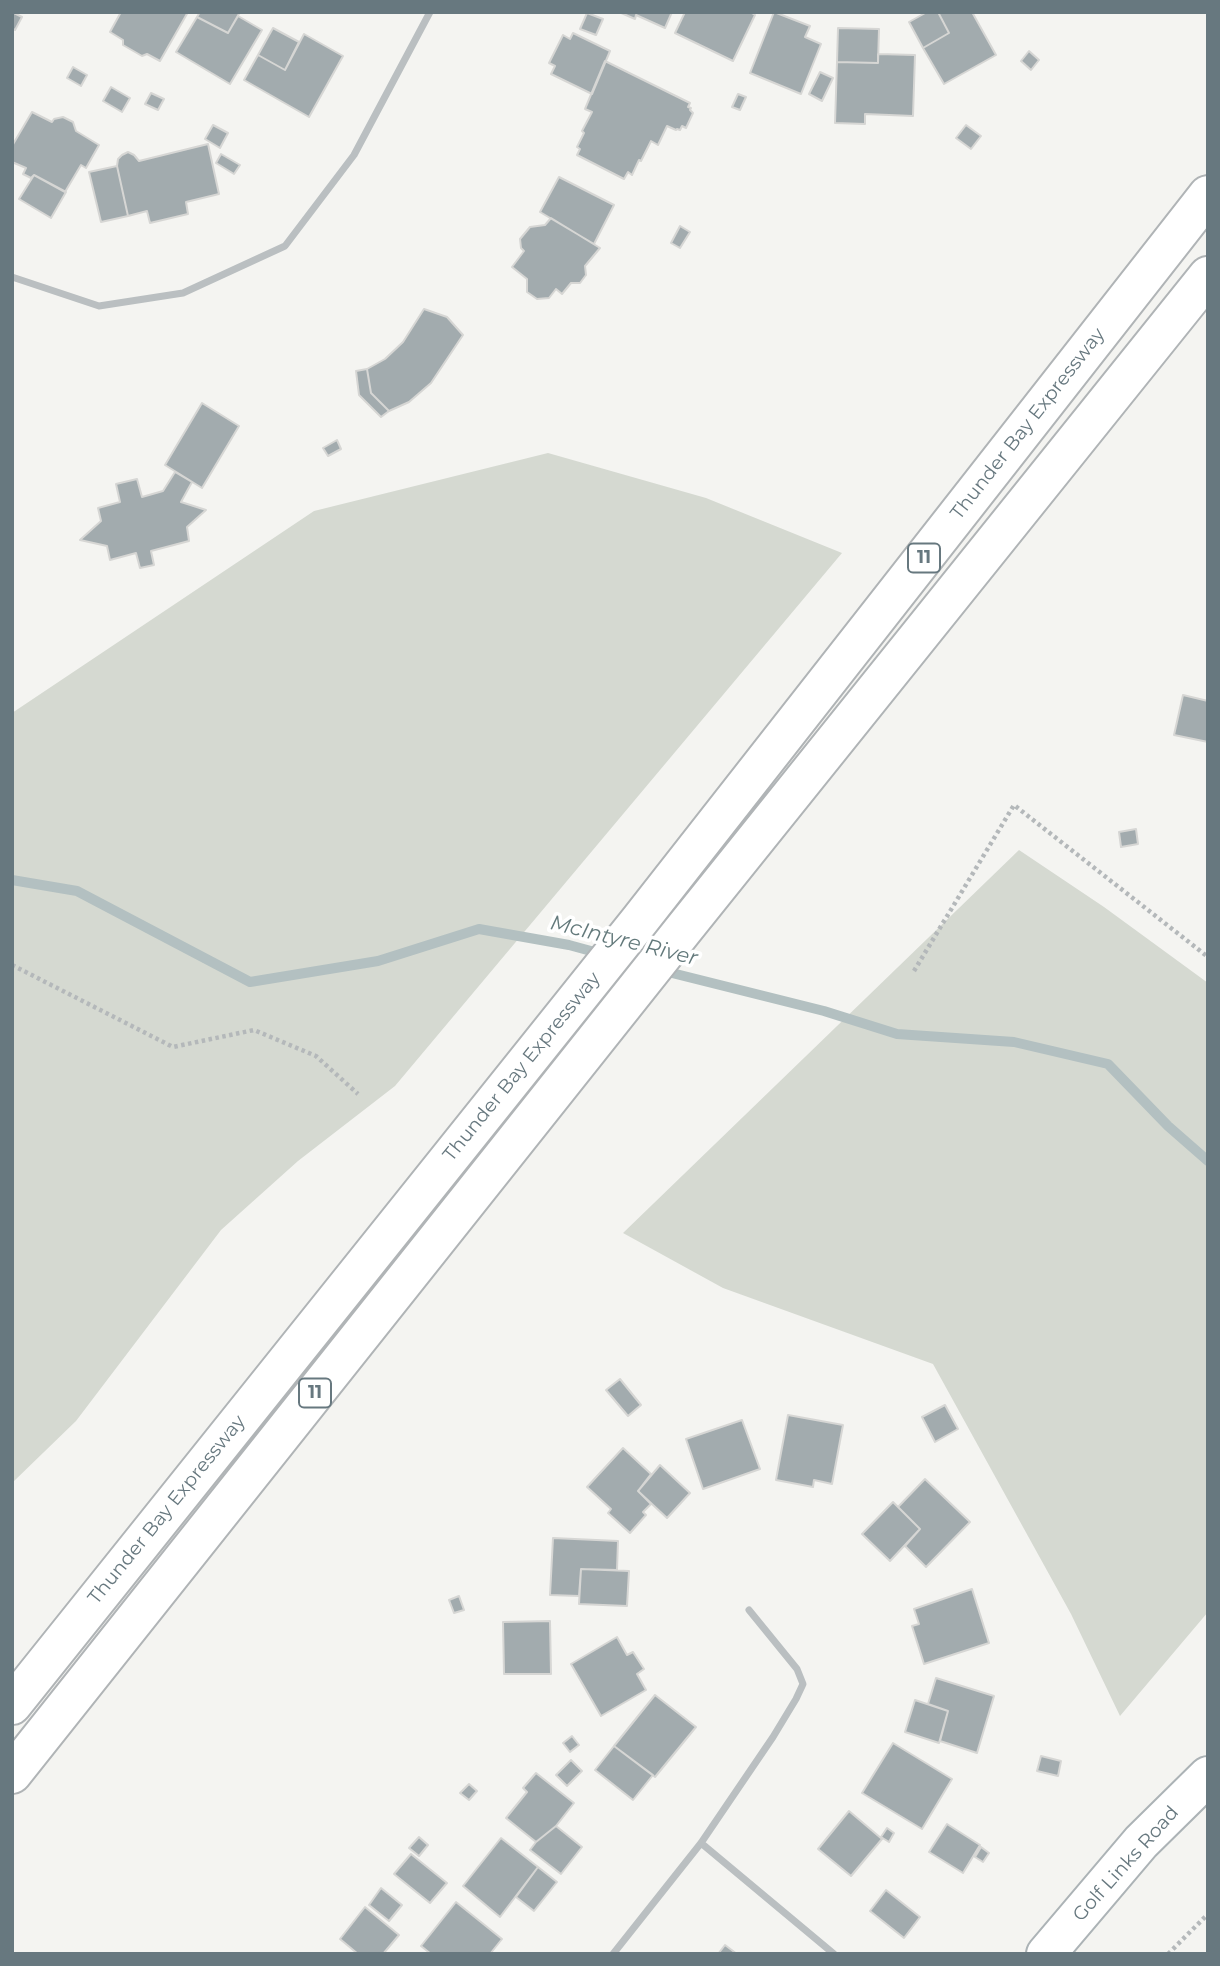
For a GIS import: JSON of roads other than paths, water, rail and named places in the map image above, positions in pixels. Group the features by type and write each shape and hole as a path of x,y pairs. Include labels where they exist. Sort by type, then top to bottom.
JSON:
{"main road":[{"name":"Thunder Bay Expressway","path":"12,1705 640,920 1208,195"},
{"name":"11","path":"12,1774 683,930 1208,276"},
{"name":"Golf Links Road","path":"1046,1954 1141,1842 1208,1776"}],"street":[{"path":"12,277 99,306 183,293 285,247 354,155 430,12"},
{"path":"613,1954 701,1843 773,1737 803,1684 797,1670 749,1610"},
{"path":"701,1843 834,1954"}],"waterway":[{"name":"McIntyre River","path":"12,880 77,891 250,982 378,961 479,929 569,945 602,954"},
{"name":"McIntyre River","path":"660,970 824,1011 897,1034 1014,1042 1108,1064 1168,1126 1208,1161"}]}
